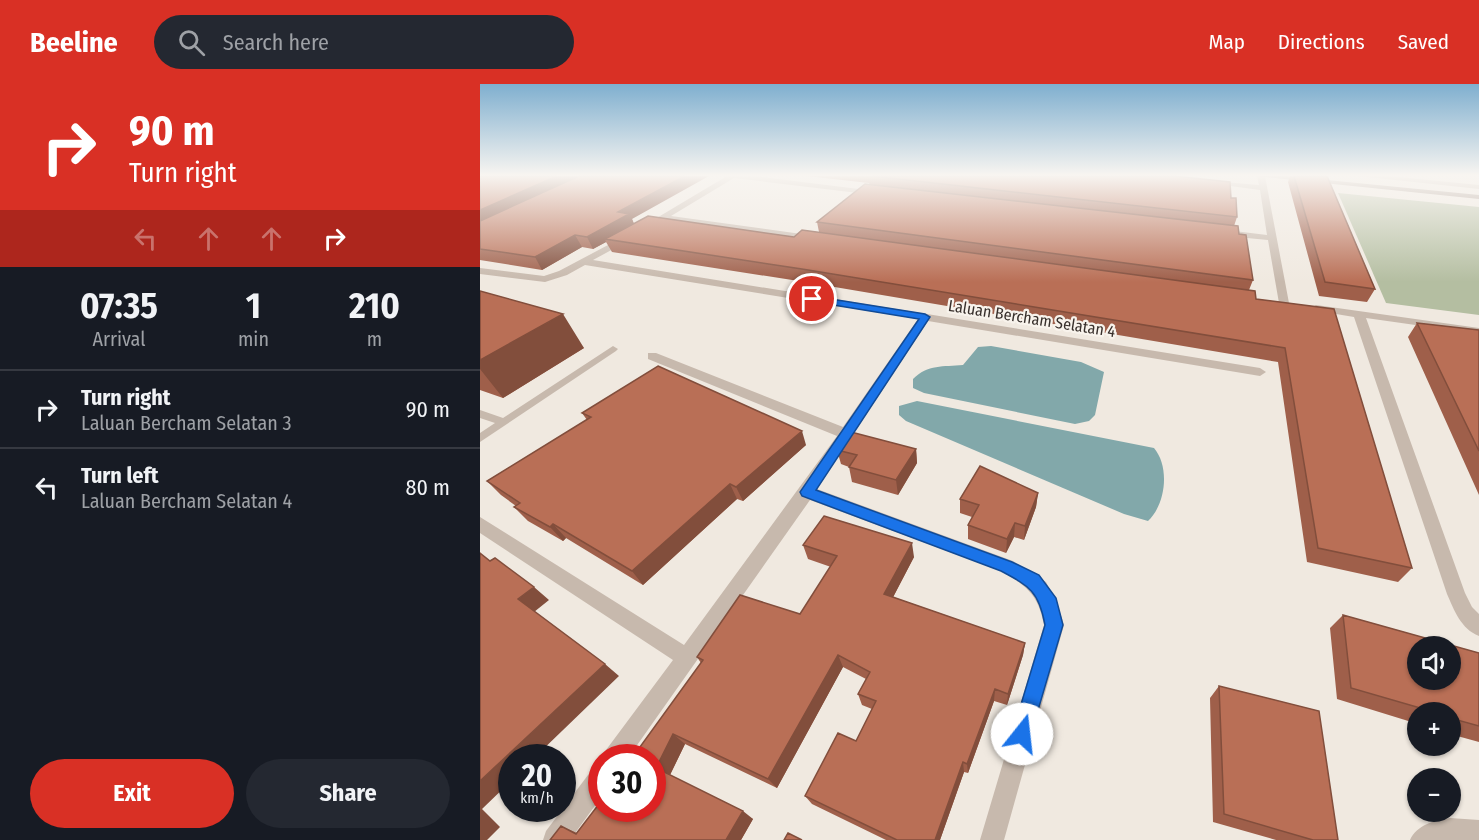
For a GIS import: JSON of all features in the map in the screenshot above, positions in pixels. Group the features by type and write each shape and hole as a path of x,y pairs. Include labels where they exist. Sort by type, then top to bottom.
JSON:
{"street":[{"path":"672,211 657,220 807,237 817,234"},
{"path":"1268,211 1273,238 1295,305"},
{"path":"1215,232 1273,238"},
{"path":"480,271 545,279 586,262 633,234"},
{"name":"Laluan Bercham Selatan 4","path":"586,262 1260,372"},
{"path":"1273,302 1479,331"},
{"path":"1359,314 1456,594 1465,613 1479,627"},
{"path":"624,744 807,492 925,317"},
{"path":"652,356 846,434"},
{"path":"807,492 1006,566 1033,580 1050,603 1054,625 992,840"},
{"path":"480,524 686,657"},
{"path":"555,840 588,794"},
{"path":"1423,840 1431,834 1458,828 1479,832"}],"lane":[{"path":"480,438 613,349"},
{"path":"480,414 504,422"}],"green space":[{"path":"1346,211 1479,211 1479,315 1386,303"}],"water":[{"path":"991,346 1081,362 1104,372 1095,415 1089,421 1075,424 924,393 913,388 913,379 924,371 936,367 963,365 978,347"},
{"path":"917,401 1154,448 1159,456 1164,475 1159,505 1148,521 1124,514 906,421 899,415 899,406"}],"building":[{"path":"501,211 619,211 629,214 587,237 575,235 535,257 480,249 480,221"},
{"path":"831,211 1107,211 1238,226 1239,234 1246,235 1253,280 817,222"},
{"path":"1186,211 1237,211 1237,217"},
{"path":"1304,211 1342,211 1375,289 1325,282"},
{"path":"648,216 794,237 802,230 1255,291 1256,299 1334,309 1412,568 1318,548 1285,348 605,239"},
{"path":"480,291 563,314 480,360"},
{"path":"1417,323 1479,330 1479,451"},
{"path":"658,366 802,431 736,487 730,484 632,571 553,524 550,527 514,507 520,503 487,481 591,417 582,413"},
{"path":"851,432 916,449 896,480 849,467 857,455 837,450"},
{"path":"980,466 1038,493 1025,526 1015,523 1007,539 968,525 979,505 960,499"},
{"path":"824,516 912,543 884,594 1025,643 1008,694 995,689 967,764 963,762 935,840 897,840 805,796 838,733 856,741 876,701 858,694 870,672 838,655 768,779 673,734 666,748 666,744 642,744 703,660 697,657 740,595 800,614 837,556 803,545"},
{"path":"480,553 490,561 495,558 534,587 518,599 605,664 520,744 498,744 498,764 480,781"},
{"path":"1343,615 1418,636 1407,636 1407,690 1461,690 1461,648 1479,653 1479,726 1461,721 1461,702 1407,702 1407,704 1351,688"},
{"path":"1219,686 1319,711 1338,840 1313,840 1224,814"},
{"path":"666,773 743,811 726,840 550,840 561,826 576,834 588,818 588,822 666,822"},
{"path":"788,833 802,840 784,840"}],"route":[{"path":"812,299 925,317 807,492 1006,566 1033,580 1050,603 1054,625 1022,734"}]}
